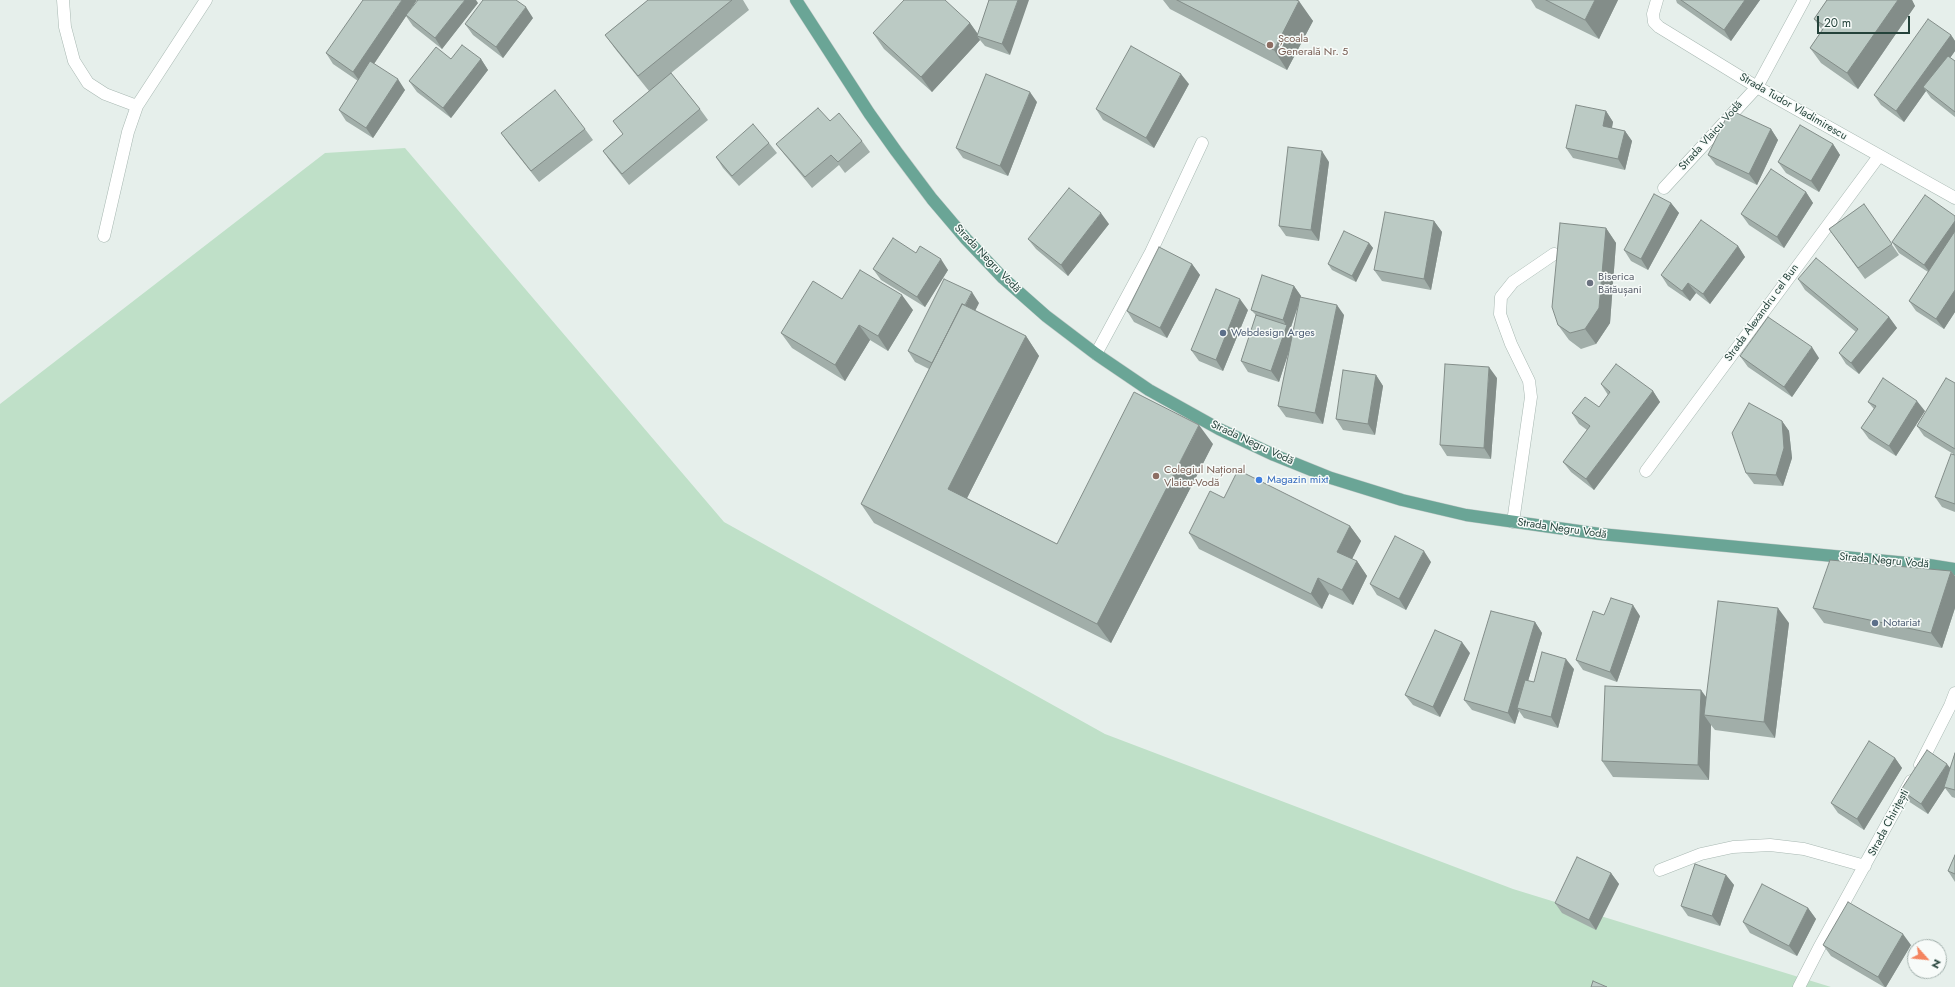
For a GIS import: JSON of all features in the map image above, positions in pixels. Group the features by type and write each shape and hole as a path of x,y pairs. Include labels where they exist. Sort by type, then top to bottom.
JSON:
{"main road":[{"name":"Strada Negru Vodă","path":"796,0 873,120 932,199 966,239 1003,278 1046,316 1096,354 1149,390 1219,429 1274,455 1331,478 1402,500 1466,515 1600,534 1929,565 1955,569"}],"street":[{"path":"63,0 64,27 74,61 88,83 105,94 137,106"},
{"path":"104,236 128,132 137,106 206,0"},
{"name":"Strada Tudor Vladimirescu","path":"1657,0 1653,14 1654,22 1659,27 1757,87 1955,198"},
{"name":"Strada Vlaicu Vodă","path":"1664,188 1757,87 1804,0"},
{"path":"1096,354 1151,252 1202,143"},
{"name":"Strada Alexandru cel Bun","path":"1646,471 1879,156"},
{"path":"1513,522 1531,397 1529,380 1511,344 1500,314 1501,297 1513,282 1554,254"},
{"name":"Strada Chirițești","path":"1799,987 1819,948 1953,707 1955,694"},
{"name":"Strada Chirițești","path":"1660,870 1701,854 1733,847 1770,845 1804,849 1865,866"}],"green space":[{"path":"405,148 724,522 1105,734 1513,889 1831,987 0,987 0,404 325,153"}],"building":[{"path":"363,0 402,0 353,72 326,53"},
{"path":"418,0 465,0 435,38 406,15"},
{"path":"483,0 516,0 526,7 496,47 465,24"},
{"path":"648,0 732,0 638,76 605,35"},
{"path":"904,0 945,0 970,23 921,77 873,33"},
{"path":"989,0 1018,0 1002,44 977,36"},
{"path":"1177,0 1296,0 1299,1 1274,50"},
{"path":"1546,0 1595,0 1585,20"},
{"path":"1681,0 1745,0 1724,30"},
{"path":"1827,0 1898,0 1847,73 1810,48 1825,26 1814,19"},
{"path":"1928,19 1951,35 1896,111 1874,95"},
{"path":"462,45 481,59 443,108 409,81 436,47 451,59"},
{"path":"1131,46 1181,74 1146,138 1096,109"},
{"path":"1948,56 1955,61 1955,112 1923,87"},
{"path":"370,61 398,79 366,128 339,110"},
{"path":"671,73 700,109 622,174 603,151 623,134 613,121"},
{"path":"986,74 1030,92 1000,166 956,148"},
{"path":"555,90 585,129 531,171 501,133"},
{"path":"1576,105 1606,111 1603,126 1625,131 1618,159 1566,148"},
{"path":"818,108 830,121 839,113 862,141 838,162 831,155 805,177 776,144"},
{"path":"1730,110 1771,129 1749,174 1708,155"},
{"path":"753,124 769,143 732,176 716,157"},
{"path":"1800,125 1833,144 1811,181 1778,162"},
{"path":"1288,147 1322,151 1311,230 1279,226"},
{"path":"1771,169 1806,192 1777,237 1741,214"},
{"path":"1069,188 1101,213 1061,265 1028,239"},
{"path":"1654,194 1671,203 1641,259 1624,250"},
{"path":"1925,195 1955,216 1955,221 1924,265 1892,242"},
{"path":"1864,204 1892,244 1858,268 1829,229"},
{"path":"1385,212 1434,221 1424,279 1374,270"},
{"path":"1701,220 1738,246 1703,294 1688,283 1682,291 1661,275"},
{"name":"Biserica Bătăușani","path":"1560,223 1606,228 1599,308 1585,329 1570,333 1558,325 1552,307"},
{"path":"1344,231 1369,243 1352,276 1328,264"},
{"path":"1955,231 1955,290 1936,319 1909,301"},
{"path":"893,238 916,253 920,246 941,259 917,297 873,269"},
{"path":"1159,247 1192,264 1160,328 1127,311"},
{"path":"1816,258 1889,317 1851,363 1839,353 1858,329 1798,279"},
{"path":"860,270 902,295 878,336 859,325 835,365 781,333 813,281 842,299"},
{"path":"1262,275 1294,286 1283,320 1251,310"},
{"path":"944,279 972,292 965,305 962,304 932,363 908,351"},
{"path":"1216,289 1240,299 1216,360 1191,350"},
{"path":"1300,297 1337,305 1315,413 1278,406"},
{"name":"Colegiul Național Vlaicu-Vodă","path":"962,304 1026,336 948,489 1057,544 1134,392 1199,425 1097,624 861,504"},
{"path":"1256,315 1287,325 1271,371 1241,361"},
{"path":"1768,317 1812,347 1784,387 1740,356"},
{"path":"1445,364 1489,367 1484,448 1440,445"},
{"path":"1616,364 1653,391 1586,479 1563,462 1590,426 1572,413 1585,397 1599,407 1610,392 1601,384"},
{"path":"1343,370 1376,375 1368,424 1336,419"},
{"path":"1883,378 1917,401 1889,446 1861,428 1876,406 1868,402"},
{"path":"1946,378 1955,383 1955,449 1917,426"},
{"path":"1749,403 1782,421 1784,448 1776,475 1746,473 1732,433"},
{"path":"1951,454 1955,455 1955,504 1935,497"},
{"name":"Colegiul Național Vlaicu-Vodă","path":"1238,470 1350,526 1337,552 1357,561 1342,590 1318,578 1311,594 1189,533 1210,491 1224,498"},
{"path":"1395,536 1424,551 1399,599 1370,584"},
{"path":"1830,560 1951,571 1931,633 1813,608"},
{"path":"1611,598 1633,605 1610,672 1576,660 1593,611 1604,615"},
{"path":"1718,601 1778,608 1764,722 1704,715"},
{"path":"1491,611 1535,622 1508,713 1464,700"},
{"path":"1435,630 1462,642 1433,707 1405,695"},
{"path":"1542,652 1566,659 1551,717 1517,708 1525,680 1534,682"},
{"path":"1605,686 1701,690 1698,765 1602,761"},
{"path":"1869,741 1895,758 1857,819 1831,803"},
{"path":"1927,750 1947,764 1921,804 1901,790"},
{"path":"1955,753 1955,790 1944,787"},
{"path":"1955,855 1955,874 1948,871"},
{"path":"1577,857 1611,873 1589,920 1555,903"},
{"path":"1695,864 1726,875 1712,916 1681,906"},
{"path":"1762,884 1808,908 1789,946 1743,922"},
{"path":"1848,902 1903,934 1878,977 1823,945"},
{"path":"1593,981 1607,987 1591,987"}],"place":[{"name":"Școala Generală Nr. 5","path":"1270,45"},
{"name":"Biserica Bătăușani","path":"1590,283"},
{"name":"Webdesign Arges","path":"1223,333"},
{"name":"Colegiul Național Vlaicu-Vodă","path":"1156,476"},
{"name":"Magazin mixt","path":"1259,480"},
{"name":"Notariat","path":"1875,623"}]}
